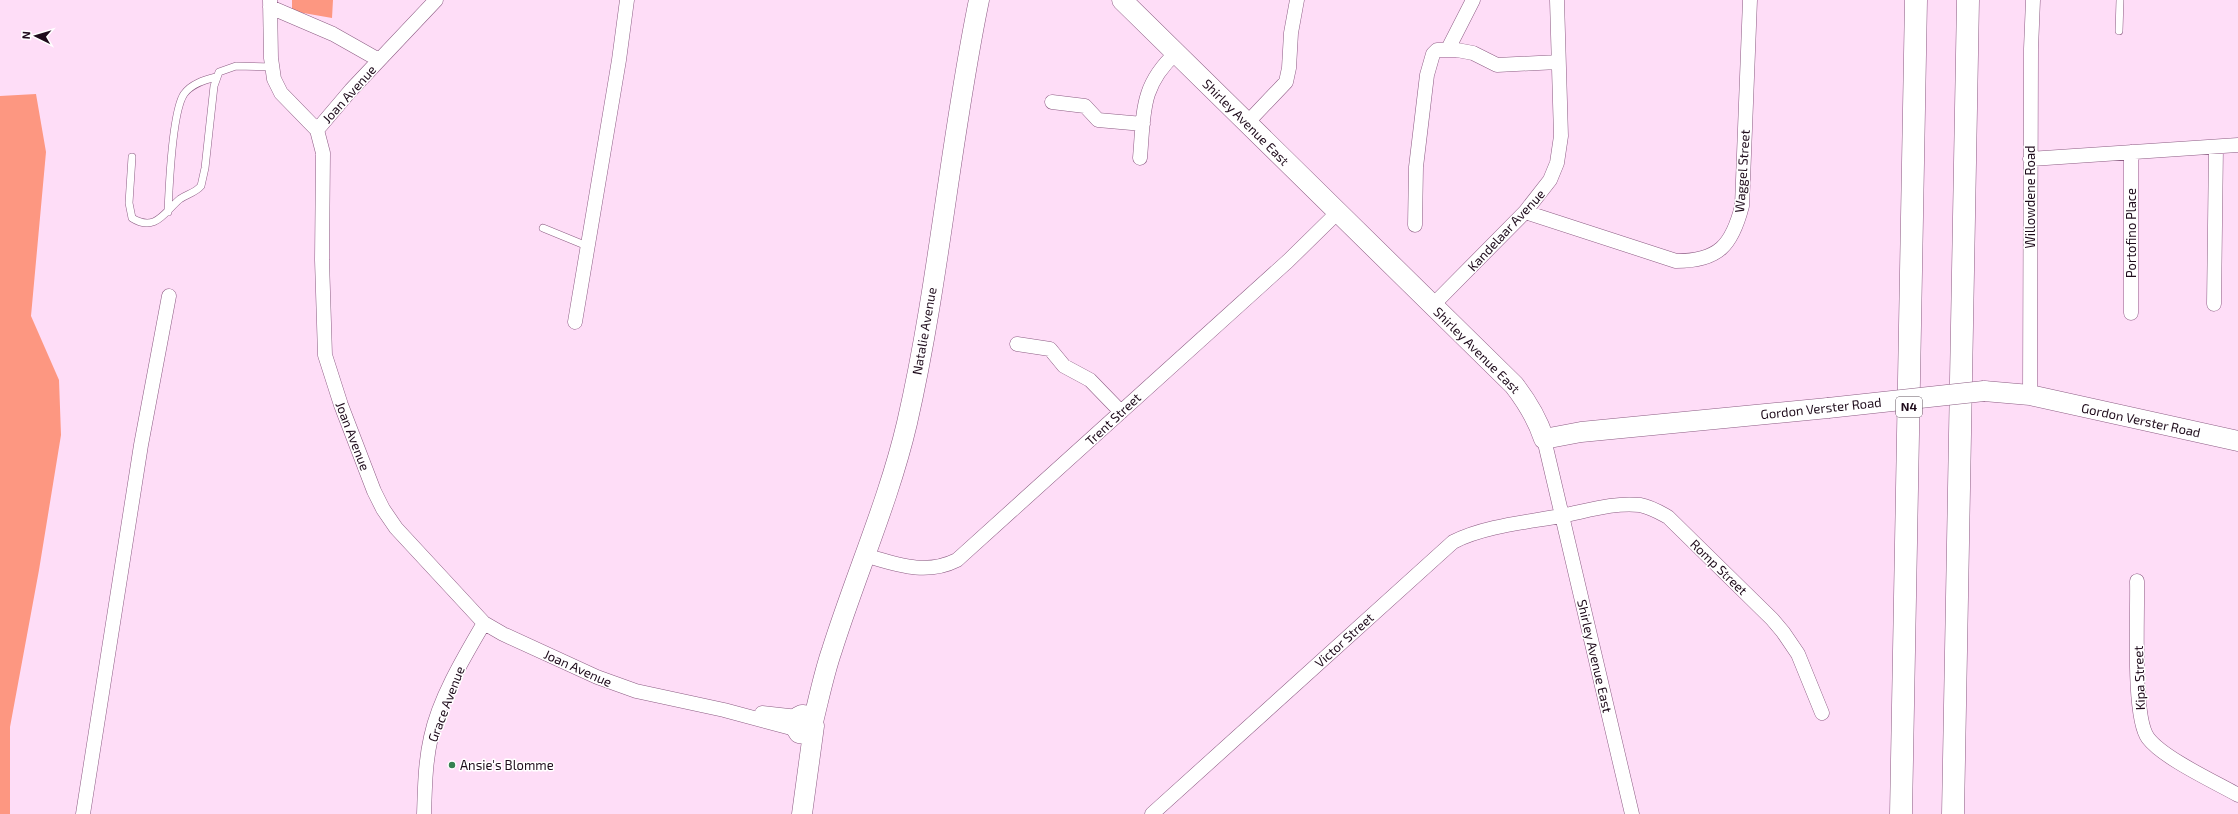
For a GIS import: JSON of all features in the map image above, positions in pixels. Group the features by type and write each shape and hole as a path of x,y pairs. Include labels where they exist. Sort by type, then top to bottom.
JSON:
{"highway":[{"name":"N4","path":"1901,814 1916,0"},
{"path":"1953,814 1968,0"}],"street":[{"name":"Joan Avenue","path":"436,0 379,60 317,130 323,154 322,260 324,350 333,384 360,456 383,509 396,528 484,623 519,642 627,688 724,710 802,724"},
{"path":"575,322 619,60 627,0"},
{"name":"Natalie Avenue","path":"802,724 831,653 902,444 912,401 927,315 969,50 979,0"},
{"name":"Shirley Avenue East","path":"1122,0 1514,385 1529,403 1537,418 1544,440 1632,814"},
{"path":"1247,123 1286,82 1289,68 1291,33 1297,0"},
{"path":"1448,49 1473,0"},
{"name":"Kandelaar Avenue","path":"1433,305 1525,212 1546,188 1557,162 1561,136 1557,0"},
{"name":"Waggel Street","path":"1525,212 1676,261 1692,261 1705,258 1725,246 1736,229 1742,206 1750,0"},
{"name":"Willowdene Road","path":"2030,395 2030,159 2033,0"},
{"path":"317,130 281,93 272,67 270,3 333,34 379,60"},
{"path":"1415,225 1416,167 1427,75 1433,54 1437,50 1448,49 1473,52 1497,65 1558,62"},
{"path":"1140,158 1148,92 1160,69 1176,53"},
{"path":"1052,102 1085,106 1098,120 1143,124"},
{"path":"2030,159 2238,145"},
{"path":"2214,304 2216,147"},
{"name":"Portofino Place","path":"2130,152 2130,313"},
{"name":"Trent Street","path":"864,555 914,569 937,567 956,560 1288,261 1338,212"},
{"path":"83,814 139,460 168,296"},
{"path":"1017,344 1050,349 1064,366 1090,380 1121,412"},
{"name":"Gordon Verster Road","path":"1544,440 1576,433 1984,391 2030,395 2238,441"},
{"name":"Romp Street","path":"1562,515 1611,506 1639,505 1652,508 1668,517 1772,619 1783,632 1798,654 1822,713"},
{"name":"Victor Street","path":"1152,814 1453,542 1490,530 1562,515"},
{"name":"Kipa Street","path":"2137,581 2138,707 2143,728 2148,738 2160,750 2238,796"},
{"name":"Grace Avenue","path":"424,814 426,768 431,736 446,696 466,652 484,623"},
{"path":"802,724 802,811"}],"lane":[{"path":"2119,31 2120,0"},
{"path":"132,157 129,203 132,218 137,221 153,222 168,213 181,199 198,190 201,186 205,168 216,77 222,69 228,67 272,67"},
{"path":"168,213 170,172 180,101 193,86 216,77"},
{"path":"543,228 587,246"}],"shaded area":[{"path":"292,0 333,0 332,18 292,11"},
{"path":"36,94 46,152 31,316 59,380 61,435 39,570 10,727 10,814 0,814 0,96"}],"place":[{"name":"Ansie's Blomme","path":"452,765"}]}
